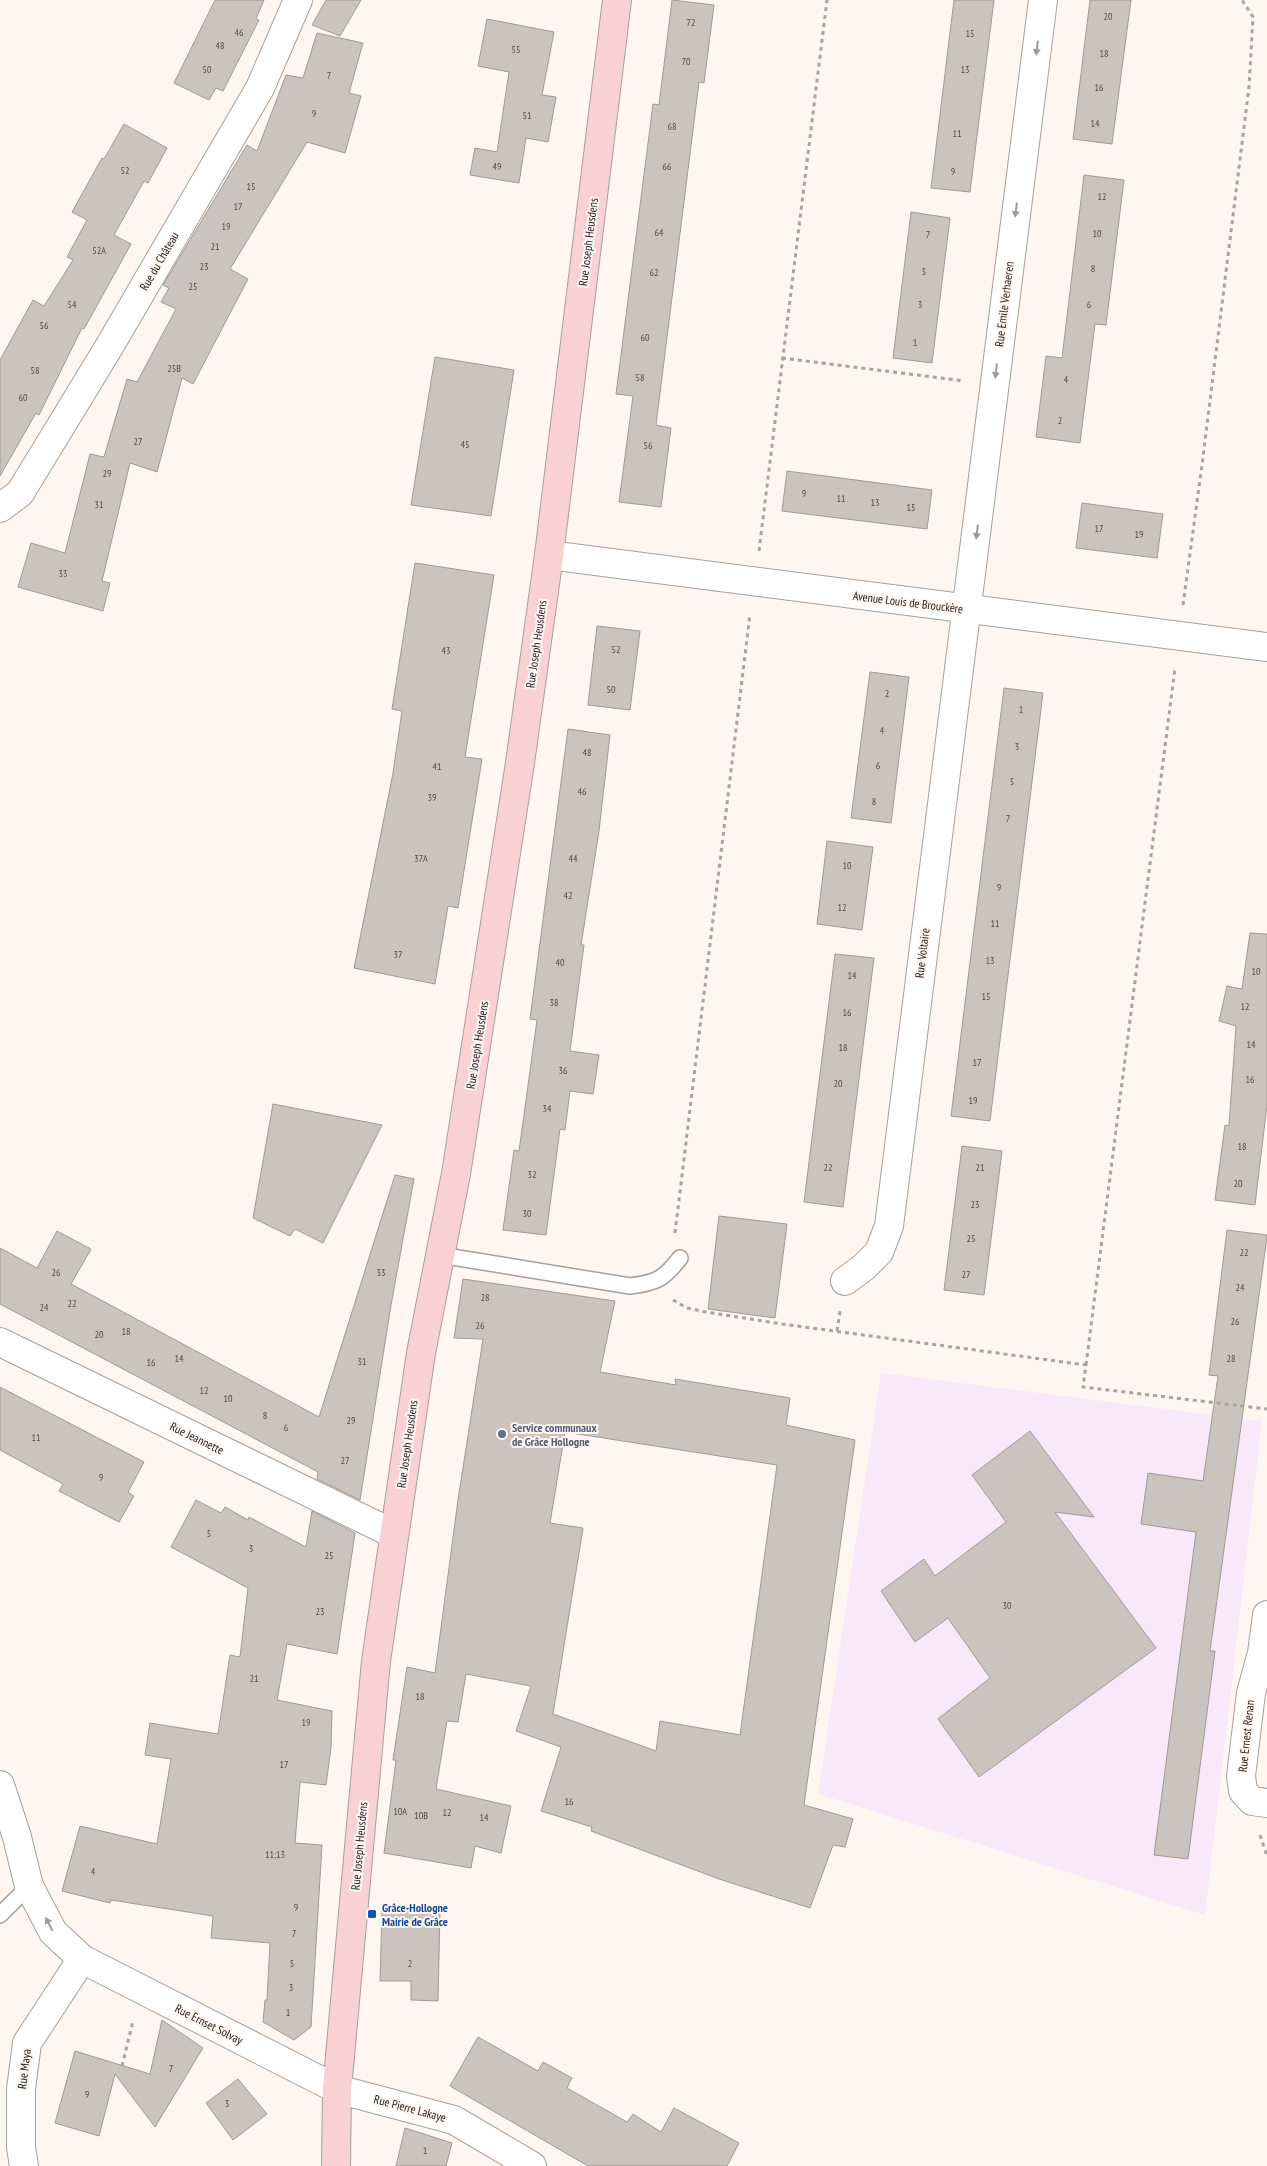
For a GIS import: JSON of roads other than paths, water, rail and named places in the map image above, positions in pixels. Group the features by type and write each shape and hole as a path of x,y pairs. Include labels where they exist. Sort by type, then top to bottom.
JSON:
{"street":[{"name":"Rue du Château","path":"0,508 20,493 109,347 260,88 298,0"},
{"name":"Rue Joseph Heusdens","path":"336,2166 337,2089 376,1661 421,1353 456,1174 481,1015 549,555 618,0"},
{"name":"Rue Emile Verhaeren","path":"966,609 1042,0"},
{"name":"Avenue Louis de Brouckère","path":"549,555 755,583 1267,647"},
{"name":"Rue Voltaire","path":"845,1281 880,1252 889,1226 966,609"},
{"name":"Rue Jeannette","path":"0,1342 394,1534"},
{"name":"Rue Ernest Renan","path":"1267,1615 1265,1656 1251,1693 1241,1776 1243,1791 1252,1801 1267,1803"},
{"name":"Rue Ernset Solvay","path":"0,1785 18,1837 29,1886 53,1932 82,1959 337,2089"},
{"name":"Rue Maya","path":"24,2166 21,2147 21,2088 27,2043 82,1959"},
{"name":"Rue Pierre Lakaye","path":"337,2089 454,2120 532,2166"}],"lane":[{"path":"440,1255 630,1286 652,1283 668,1273 680,1258"},
{"path":"0,1915 29,1886"}],"place":[{"name":"Service communaux de Grâce Hollogne","path":"502,1434"},
{"name":"Grâce-Hollogne Mairie de Grâce","path":"372,1914"}]}
